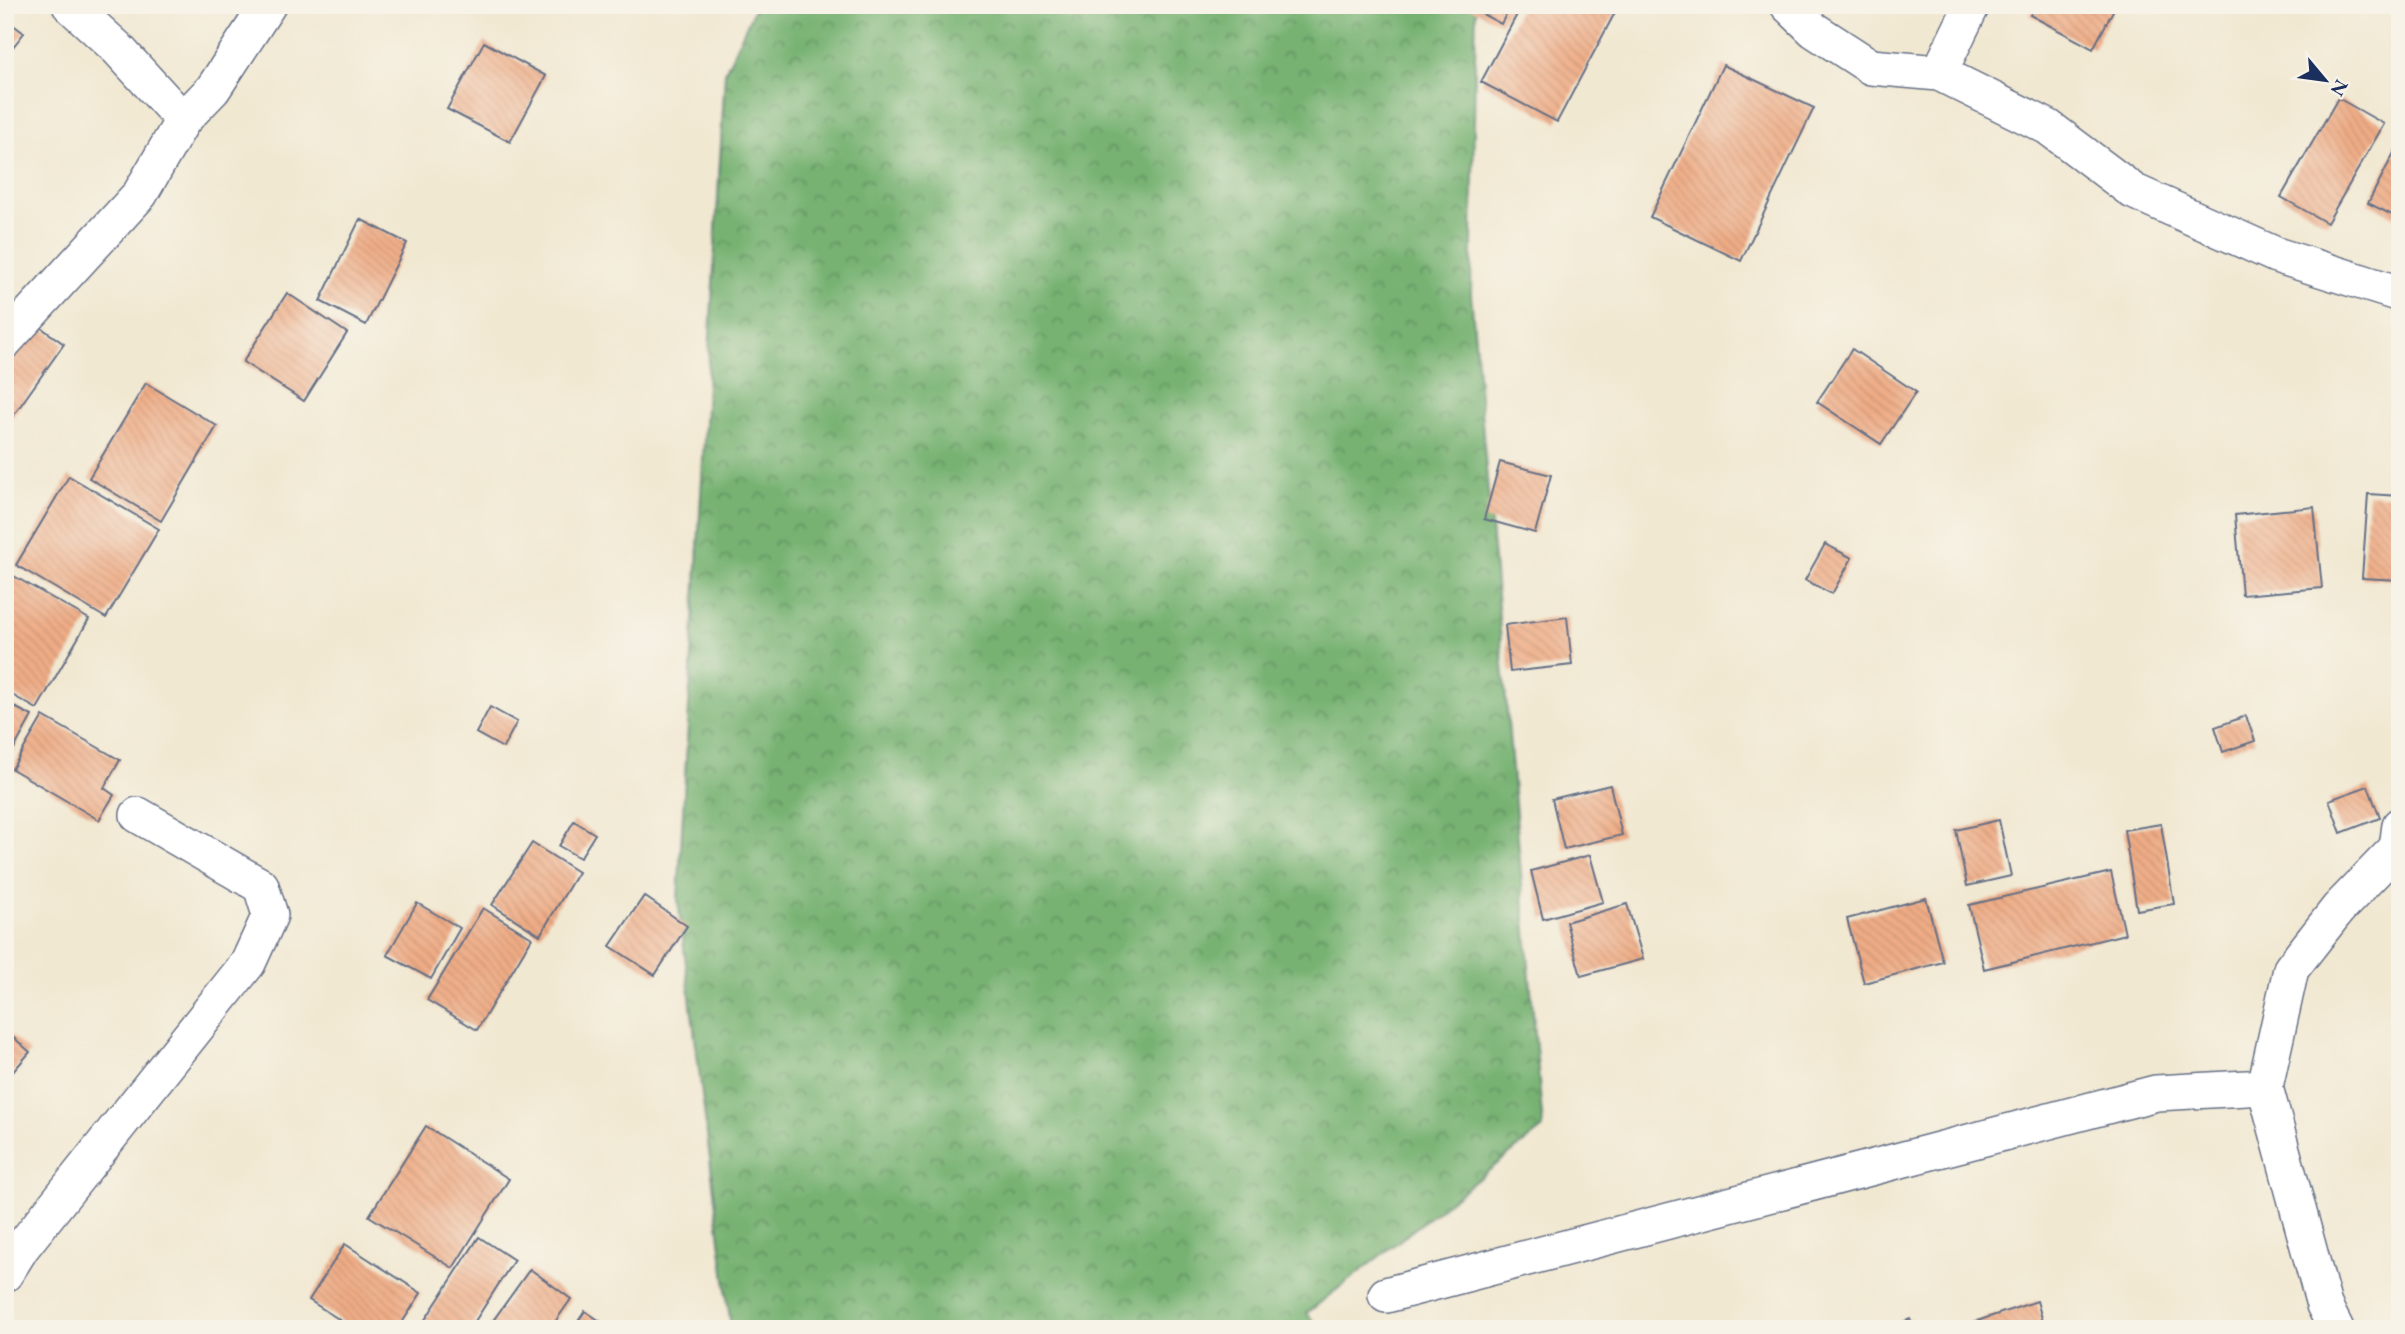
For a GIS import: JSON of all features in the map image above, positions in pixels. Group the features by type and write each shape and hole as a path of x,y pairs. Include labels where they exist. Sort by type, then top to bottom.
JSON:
{"street":[{"path":"70,5 117,48 183,120"},
{"path":"5,341 140,194 183,120 214,89 268,5"},
{"path":"1788,5 1814,30 1871,68 1939,73 2048,127 2133,191 2276,255 2400,294"},
{"path":"1939,73 1972,5"},
{"path":"5,1274 22,1247 248,963 270,915 261,886 138,816"},
{"path":"2336,1329 2324,1305 2265,1087 2291,969 2339,909 2397,848 2400,825"},
{"path":"1386,1295 2156,1093 2265,1087"}],"green space":[{"path":"756,5 1476,5 1471,294 1543,1128 1307,1313 1319,1329 731,1329 678,900 725,72"}],"building":[{"path":"1465,5 1511,5 1501,24"},
{"path":"1522,5 1619,5 1557,122 1481,82"},
{"path":"2035,5 2116,5 2093,49 2030,15"},
{"path":"5,19 24,33 5,57"},
{"path":"484,42 546,76 510,142 447,109"},
{"path":"1723,65 1814,108 1741,261 1650,217"},
{"path":"2338,98 2384,124 2327,223 2281,197"},
{"path":"2395,151 2400,154 2400,219 2368,203"},
{"path":"360,219 407,243 366,325 320,301"},
{"path":"287,293 347,333 304,401 243,362"},
{"path":"36,324 64,344 11,419 5,415 5,368"},
{"path":"1852,349 1916,392 1881,444 1817,402"},
{"path":"146,383 217,426 161,521 89,478"},
{"path":"1500,462 1551,475 1535,533 1484,519"},
{"path":"69,476 159,529 106,618 16,565"},
{"path":"2368,494 2400,496 2400,580 2362,578"},
{"path":"2314,507 2322,588 2242,595 2235,515"},
{"path":"1825,544 1852,558 1832,594 1805,580"},
{"path":"5,571 89,619 37,709 5,691"},
{"path":"1567,617 1572,665 1510,672 1505,625"},
{"path":"5,702 32,716 5,765"},
{"path":"490,707 517,722 503,748 476,733"},
{"path":"43,716 120,760 104,788 114,795 99,820 12,769"},
{"path":"2246,716 2255,741 2223,752 2215,727"},
{"path":"1610,785 1622,835 1564,849 1552,799"},
{"path":"2368,786 2380,818 2341,833 2329,800"},
{"path":"1999,820 2011,876 1967,886 1956,830"},
{"path":"574,821 595,834 580,858 559,846"},
{"path":"2161,824 2174,904 2137,910 2124,830"},
{"path":"532,843 578,872 540,935 492,905"},
{"path":"1590,855 1603,902 1543,919 1531,871"},
{"path":"2111,872 2125,934 1984,969 1969,905"},
{"path":"644,896 687,926 655,975 610,946"},
{"path":"1926,898 1943,962 1864,983 1847,919"},
{"path":"417,903 460,928 431,979 387,955"},
{"path":"1627,904 1643,959 1581,976 1566,922"},
{"path":"483,908 532,938 477,1030 427,1000"},
{"path":"5,1030 30,1052 5,1081"},
{"path":"426,1126 509,1179 453,1268 369,1216"},
{"path":"479,1237 514,1260 470,1329 419,1329"},
{"path":"345,1244 421,1293 398,1329 354,1329 309,1300"},
{"path":"530,1269 571,1299 550,1329 487,1329"},
{"path":"2037,1301 2045,1329 1972,1329 1971,1323"},
{"path":"585,1311 612,1329 573,1329"},
{"path":"1910,1319 1914,1329 1886,1329"}]}
